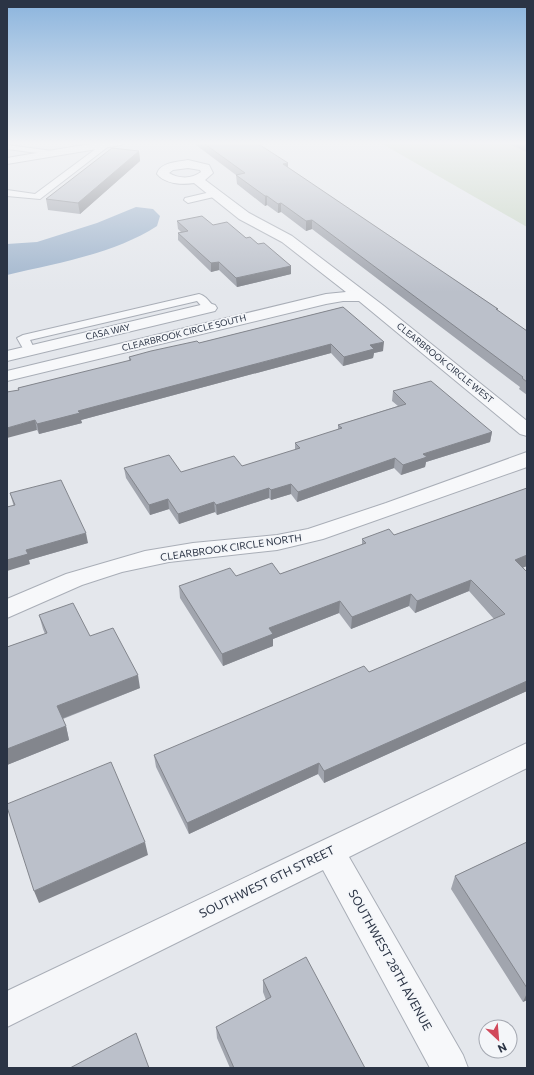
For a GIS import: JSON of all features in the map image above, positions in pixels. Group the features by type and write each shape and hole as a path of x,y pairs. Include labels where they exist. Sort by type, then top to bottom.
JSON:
{"street":[{"name":"CLEARBROOK CIRCLE WEST","path":"215,194 244,216 287,239 527,430"},
{"name":"CLEARBROOK CIRCLE SOUTH","path":"7,376 326,298 343,296 361,297"},
{"name":"CASA WAY","path":"7,356 209,308"},
{"name":"CLEARBROOK CIRCLE NORTH","path":"7,609 50,589 97,571 145,559 192,551 261,544 303,537 340,526 525,459"},
{"name":"SOUTHWEST 6TH STREET","path":"7,1009 527,755"},
{"name":"SOUTHWEST 28TH AVENUE","path":"329,852 450,1068"}],"lane":[{"path":"7,193 37,197 43,192"},
{"path":"188,200 215,194"}],"green space":[{"path":"466,192 527,192 527,227"}],"water":[{"path":"136,207 153,209 160,216 157,226 140,236 104,251 65,262 7,275 7,244 37,242 97,223"}],"building":[{"path":"55,192 91,192 78,203 46,199"},
{"path":"260,192 325,192 498,309 496,309 527,331 527,382 522,378 523,377 312,220 306,221 281,203 278,204"},
{"path":"202,216 213,225 227,222 246,238 250,237 258,244 264,243 291,266 236,278 219,262 211,263 178,233 188,231 177,221"},
{"path":"343,307 384,342 370,345 374,349 344,357 331,344 78,411 80,413 37,424 35,420 7,428 7,392 19,390 18,388 131,360 129,357 151,351 197,341 199,343"},
{"path":"431,381 492,432 423,454 427,457 403,465 395,458 298,492 291,484 271,490 269,488 216,505 214,502 178,514 168,499 149,505 124,468 169,455 181,472 234,456 242,466 300,448 295,443 342,428 338,425 406,404 393,391"},
{"path":"61,480 86,533 26,550 28,554 7,560 7,507 15,505 10,493"},
{"path":"527,488 527,555 515,560 527,572 527,681 324,771 319,763 187,823 154,755 364,666 369,672 505,614 471,580 417,601 411,594 352,617 340,601 269,628 273,634 222,654 179,586 230,568 236,576 272,563 280,574 366,543 362,539 389,529 394,535"},
{"path":"73,603 90,636 113,628 138,675 57,706 66,726 7,749 7,647 47,633 39,615"},
{"path":"111,762 145,842 34,891 7,804"},
{"path":"527,842 527,988 455,876"},
{"path":"306,957 365,1068 234,1068 216,1027 271,997 263,980"},
{"path":"136,1033 149,1068 70,1068"}]}
